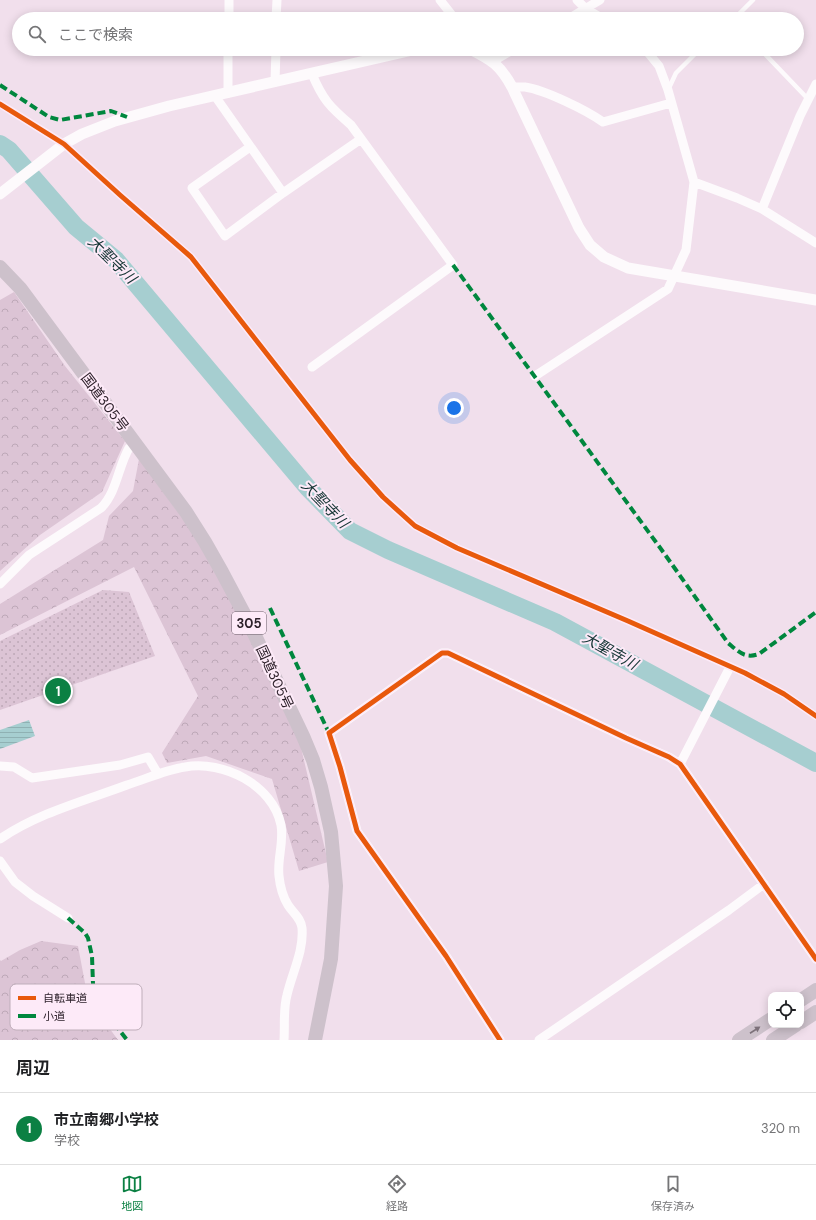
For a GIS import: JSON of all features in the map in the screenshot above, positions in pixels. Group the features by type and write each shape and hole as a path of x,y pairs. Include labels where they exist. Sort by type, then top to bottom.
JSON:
{"highway":[{"name":"国道305号","path":"0,267 20,288 186,512 222,572 250,625 313,760 321,787 331,832 336,886 331,959 315,1040"},
{"path":"804,998 816,990"},
{"path":"804,1020 816,1012"},
{"path":"738,1040 768,1021"},
{"path":"773,1040 791,1028"}],"street":[{"path":"229,0 229,12"},
{"path":"276,12 277,0"},
{"path":"440,0 449,12"},
{"path":"577,0 591,12"},
{"path":"581,12 600,0"},
{"path":"228,56 228,93"},
{"path":"275,82 276,56"},
{"path":"0,194 64,144 87,132 127,117 388,56"},
{"path":"482,56 492,62 503,72 512,87 579,228 590,245 604,257 628,268 816,300"},
{"path":"492,62 502,56"},
{"path":"535,376 668,289 686,250 694,182 668,90 659,66 651,56"},
{"path":"312,74 323,98 330,107 351,126 453,265 312,367"},
{"path":"762,209 808,98 816,84"},
{"path":"512,87 524,87 544,93 594,115 603,122 671,103"},
{"path":"215,96 283,193"},
{"path":"250,146 192,188 224,236 361,139"},
{"path":"694,182 762,209 816,243"},
{"path":"0,584 29,555 101,508 107,502 113,492 125,455 129,448 137,446"},
{"path":"500,1040 446,956 357,831 329,733 442,653 448,653 669,757 680,764 816,959"},
{"path":"680,764 730,666"},
{"path":"0,766 14,767 32,778 120,765 148,757 158,774"},
{"path":"0,839 40,816 158,774 185,766 200,765 222,768 240,776 259,788 276,813 281,825 282,842 279,868 280,884 287,904 300,920 302,937 301,946 286,996 284,1040"},
{"path":"0,861 15,882 33,896 68,918"},
{"path":"539,1040 729,910 764,884"}],"lane":[{"path":"741,12 754,0"},
{"path":"668,90 676,73 693,56"},
{"path":"767,56 808,98"}],"green space":[{"path":"14,292 65,366 125,441 102,492 40,535 0,571 0,300"},
{"path":"139,459 216,564 298,735 328,862 299,871 272,779 206,756 167,763 162,753 198,696 134,567 0,635 0,604 103,540 109,516 133,491"},
{"path":"103,590 129,592 155,656 0,710 0,641"},
{"path":"41,941 78,946 85,984 10,984 10,1030 111,1030 118,1040 0,1040 0,960 1,961 20,950"}],"shaded area":[{"path":"29,720 35,736 0,749 0,730"}],"waterway":[{"name":"大聖寺川","path":"0,144 9,150 76,227 116,260 308,488 350,531 388,550 555,622 816,763"}],"marked path":[{"path":"0,85 49,117 60,120 111,111 127,117"},
{"path":"453,265 728,643 742,654 750,656 759,654 816,612"},
{"path":"270,608 329,733"},
{"path":"68,918 85,933 88,938 92,956 93,984"},
{"path":"119,1030 127,1040"}],"cycle path":[{"path":"0,104 64,144 191,257 350,460 383,497 415,526 457,548 745,673 784,694 816,716"},
{"path":"500,1040 446,956 357,831 340,767 329,733 442,653 448,653 669,757 680,764 816,959"}],"place":[{"name":"市立南郷小学校","path":"58,691"}]}
